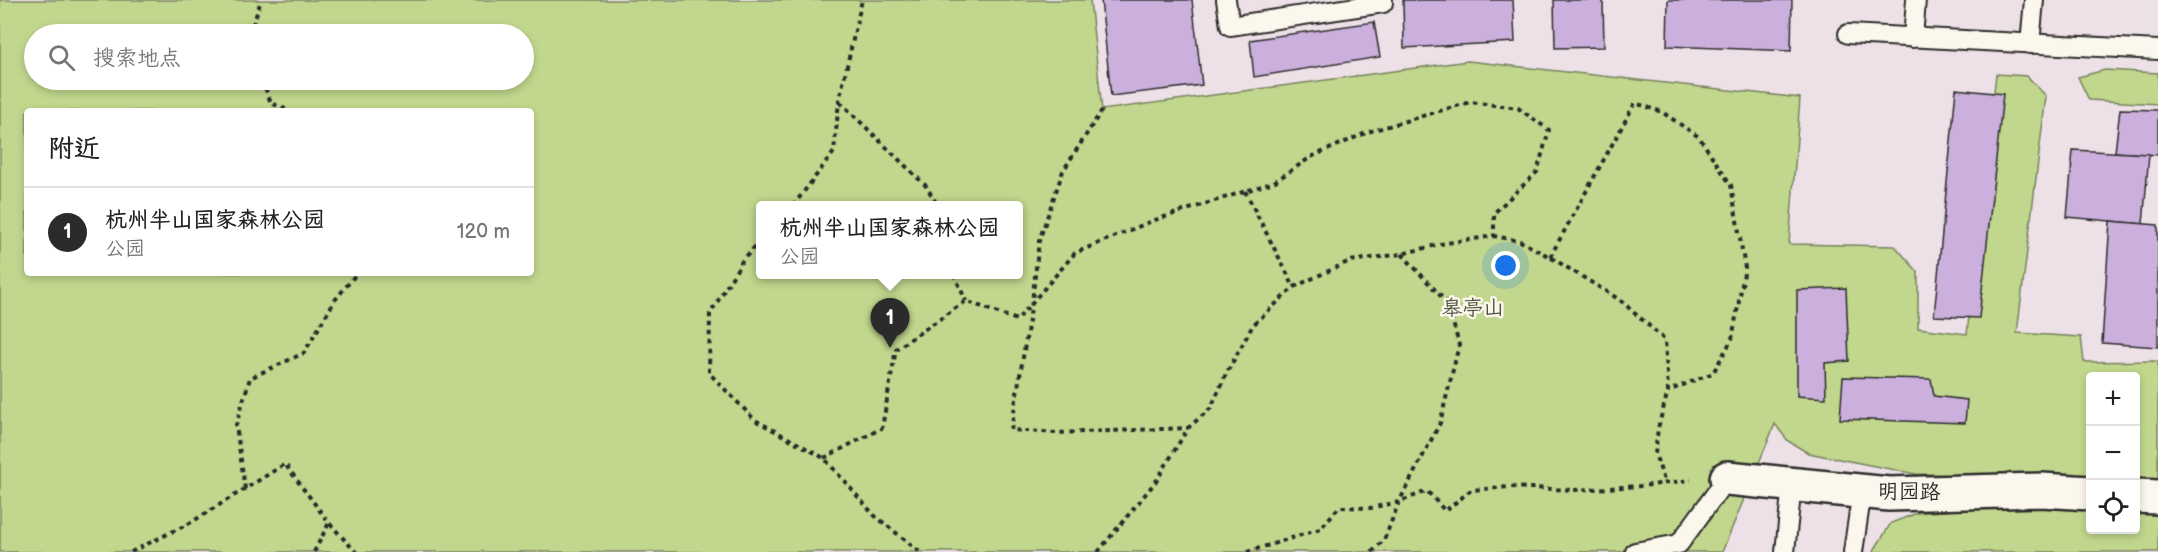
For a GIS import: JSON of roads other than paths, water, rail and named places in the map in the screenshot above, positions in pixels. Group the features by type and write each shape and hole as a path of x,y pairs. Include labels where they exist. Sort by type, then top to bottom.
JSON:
{"street":[{"name":"明园路","path":"1727,477 1889,494 2042,490 2086,493"},
{"path":"2140,496 2158,497"}],"lane":[{"path":"1226,0 1230,26 1383,3 1383,0"},
{"path":"1913,38 1916,0"},
{"path":"2030,45 2034,0"},
{"path":"1848,34 2158,50"},
{"path":"1635,552 1679,544 1727,477"},
{"path":"1785,552 1792,484"},
{"path":"1853,552 1862,491"}],"place":[{"name":"杭州半山国家森林公园","path":"890,348"}],"park label":[{"name":"皋亭山","path":"1473,308"}]}
